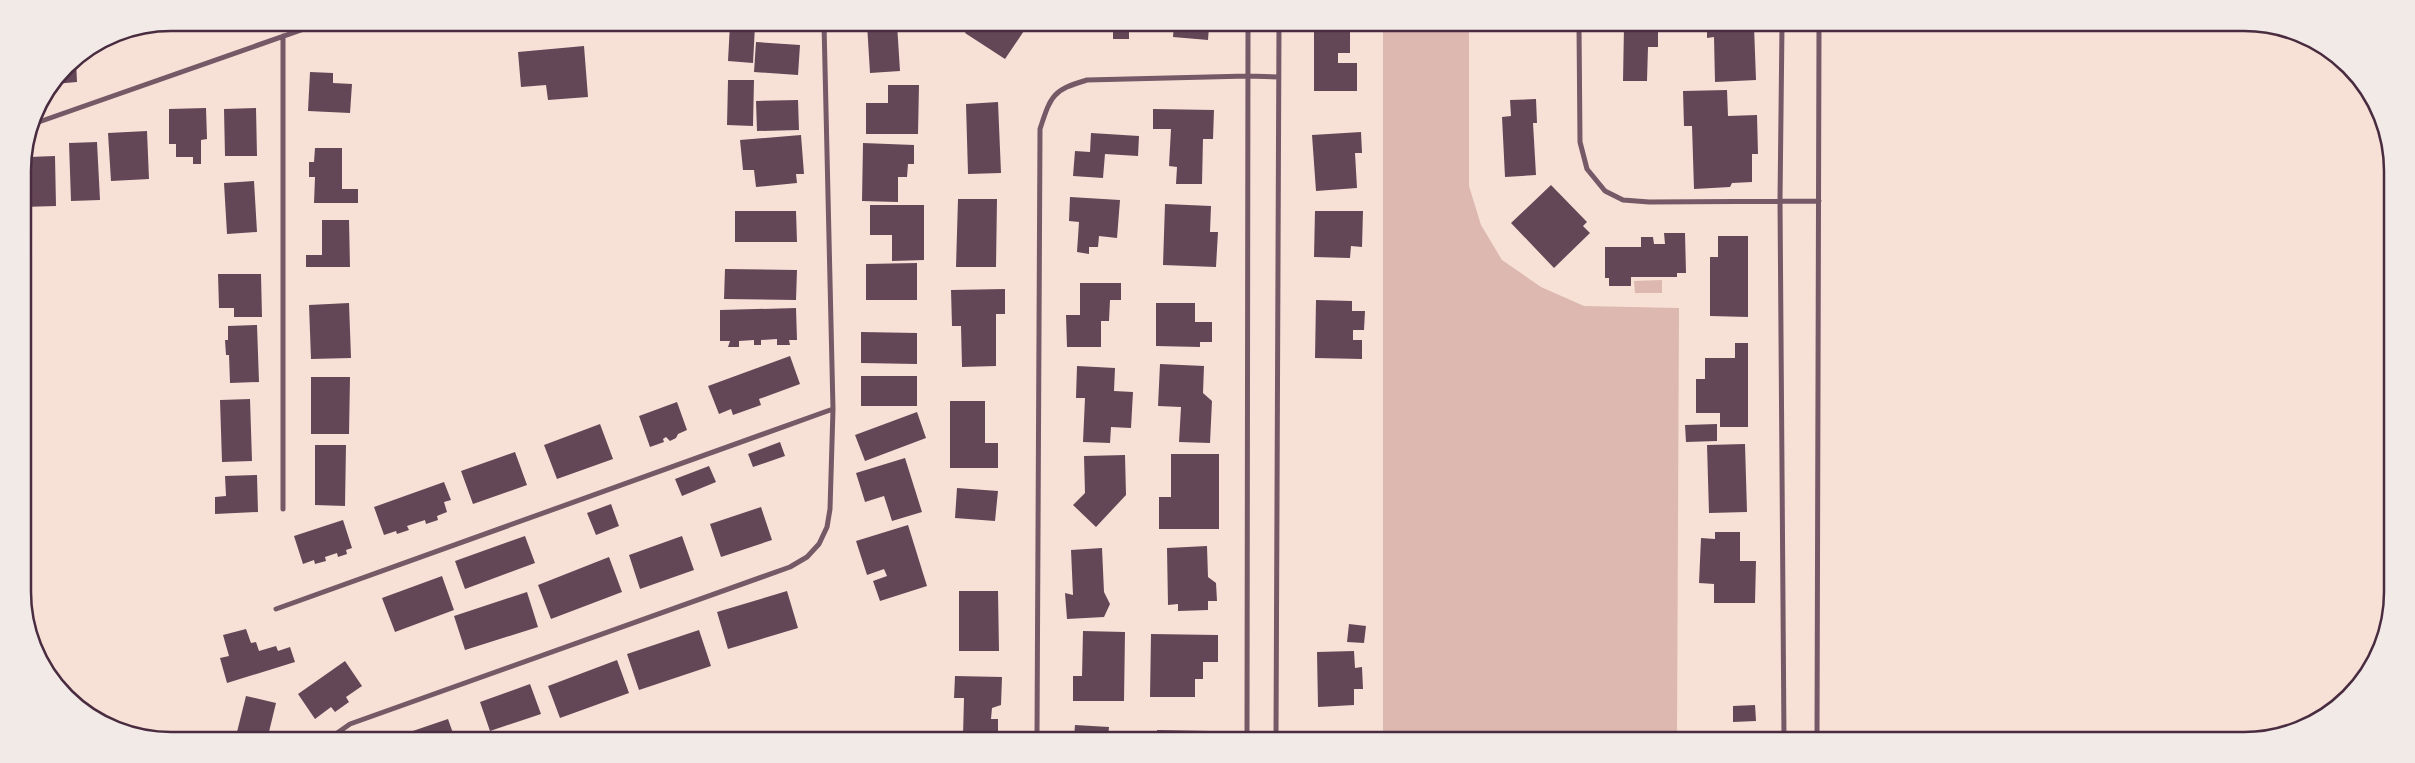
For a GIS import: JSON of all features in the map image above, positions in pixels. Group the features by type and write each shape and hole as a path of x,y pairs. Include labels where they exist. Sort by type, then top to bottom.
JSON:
{"street":[{"path":"1247,731 1248,31"},
{"path":"1276,731 1279,31"},
{"path":"1579,31 1580,142 1587,169 1605,191 1623,200 1649,202 1819,201"},
{"path":"1782,31 1780,200 1784,731"},
{"path":"1817,731 1819,31"},
{"path":"41,121 295,32"},
{"path":"339,732 350,724 790,567 806,557 819,544 827,527 830,509 833,409 824,32"},
{"path":"282,509 283,36"},
{"path":"1037,732 1040,129 1048,102 1064,87 1087,80 1279,77"},
{"path":"276,609 833,409"}],"shaded area":[{"path":"1383,31 1469,31 1469,186 1481,225 1502,260 1541,287 1584,306 1679,308 1677,731 1383,731"},
{"path":"1662,280 1662,293 1635,293 1634,281"}],"building":[{"path":"1209,31 1208,40 1173,37 1173,32"},
{"path":"1314,31 1350,31 1350,53 1338,53 1338,63 1357,63 1357,91 1314,91"},
{"path":"1624,31 1658,31 1658,47 1648,47 1647,81 1623,81"},
{"path":"1707,31 1754,31 1756,80 1715,82 1714,37 1707,38"},
{"path":"730,32 755,32 753,63 728,61"},
{"path":"867,32 897,32 900,71 870,73"},
{"path":"966,32 1024,32 1005,59 965,33"},
{"path":"1113,32 1129,32 1129,39 1113,39"},
{"path":"756,42 800,45 798,75 754,72"},
{"path":"584,46 588,97 548,100 546,85 521,87 518,52"},
{"path":"76,68 77,82 63,83"},
{"path":"310,72 333,73 333,83 352,84 350,113 308,111"},
{"path":"728,80 754,80 753,126 727,125"},
{"path":"888,85 919,85 918,134 866,134 866,103 888,103"},
{"path":"1727,90 1728,116 1757,115 1758,154 1752,154 1752,182 1732,183 1730,187 1694,189 1692,126 1684,126 1683,91"},
{"path":"1536,99 1537,123 1533,123 1536,175 1505,177 1502,117 1511,116 1510,100"},
{"path":"798,100 799,130 757,131 756,101"},
{"path":"998,102 1001,173 968,174 966,104"},
{"path":"206,108 207,139 201,140 201,164 193,164 193,157 176,157 176,144 169,144 169,109"},
{"path":"256,108 257,156 225,156 224,109"},
{"path":"1153,109 1214,110 1213,139 1203,139 1202,184 1176,184 1177,167 1169,166 1171,129 1153,129"},
{"path":"147,131 149,179 111,181 108,133"},
{"path":"1361,132 1362,153 1355,153 1357,188 1316,191 1312,135"},
{"path":"1091,133 1139,136 1138,156 1105,154 1103,178 1073,176 1075,151 1090,152"},
{"path":"801,135 804,174 796,174 797,183 756,187 754,170 743,170 740,140"},
{"path":"97,142 100,200 71,201 69,143"},
{"path":"863,143 914,145 914,164 908,164 907,177 898,177 898,202 862,201"},
{"path":"315,148 342,148 342,189 358,189 358,203 314,203 315,177 309,177 309,162 314,162"},
{"path":"55,156 56,206 32,207 32,157"},
{"path":"254,181 257,232 227,234 224,183"},
{"path":"1551,185 1587,222 1583,226 1590,233 1554,268 1511,223"},
{"path":"1070,197 1120,200 1117,238 1099,236 1098,247 1089,247 1089,254 1077,252 1079,222 1069,221"},
{"path":"958,199 997,199 996,267 956,267"},
{"path":"1165,204 1211,206 1210,232 1218,232 1216,267 1163,265"},
{"path":"870,205 924,205 924,260 892,261 892,235 870,235"},
{"path":"735,211 796,211 797,242 735,242"},
{"path":"1315,211 1363,211 1362,247 1351,246 1350,258 1314,257"},
{"path":"322,220 349,220 350,267 306,267 306,255 322,255"},
{"path":"1664,233 1685,233 1686,273 1677,273 1677,277 1631,277 1631,286 1609,286 1609,278 1605,278 1605,247 1641,247 1641,237 1653,237 1654,244 1665,244"},
{"path":"1718,236 1748,236 1748,317 1710,316 1710,257 1718,257"},
{"path":"917,263 917,300 866,300 866,264"},
{"path":"725,269 797,270 796,300 724,299"},
{"path":"218,274 261,274 262,317 234,317 234,308 219,308"},
{"path":"1080,283 1121,283 1121,300 1110,300 1109,321 1101,321 1101,347 1067,347 1066,315 1080,315"},
{"path":"1005,289 1005,314 996,314 996,366 962,367 961,326 952,326 951,290"},
{"path":"1316,300 1352,301 1352,311 1365,311 1364,330 1353,330 1353,340 1362,340 1362,359 1315,358"},
{"path":"349,303 351,358 311,359 309,305"},
{"path":"1156,303 1195,303 1195,322 1212,322 1212,342 1200,342 1200,347 1156,346"},
{"path":"796,308 797,340 789,340 790,345 777,345 777,339 761,340 761,345 754,345 754,340 739,341 739,347 728,347 730,341 720,341 720,310"},
{"path":"257,325 259,382 230,383 229,355 226,355 225,340 228,340 228,326"},
{"path":"861,332 917,333 917,364 861,363"},
{"path":"1735,343 1748,343 1748,427 1720,427 1720,413 1696,413 1696,379 1705,379 1705,358 1735,358"},
{"path":"790,356 800,384 759,399 761,405 733,415 731,409 719,414 708,386"},
{"path":"1160,364 1204,366 1203,393 1212,401 1210,443 1179,442 1181,407 1158,406"},
{"path":"1077,366 1115,368 1114,391 1133,392 1131,428 1111,427 1110,443 1083,442 1085,398 1076,398"},
{"path":"861,376 917,376 917,406 861,406"},
{"path":"311,377 350,377 349,434 311,434"},
{"path":"250,399 252,461 222,462 220,400"},
{"path":"950,401 985,401 985,443 998,443 998,468 950,468"},
{"path":"677,402 687,430 678,434 676,438 670,441 666,437 663,439 664,442 650,447 639,416"},
{"path":"917,412 926,438 865,461 855,435"},
{"path":"600,424 613,459 557,479 544,445"},
{"path":"1717,424 1717,441 1686,442 1685,425"},
{"path":"780,442 785,456 753,467 748,454"},
{"path":"1745,444 1747,512 1709,513 1707,445"},
{"path":"315,445 346,445 345,506 315,505"},
{"path":"515,452 527,485 473,504 461,471"},
{"path":"1171,454 1219,454 1219,529 1159,529 1159,497 1171,497"},
{"path":"1125,455 1126,495 1096,527 1073,505 1085,493 1084,456"},
{"path":"905,458 922,512 892,521 884,496 865,502 856,473"},
{"path":"709,466 716,482 682,496 675,479"},
{"path":"257,475 258,512 215,514 215,497 226,496 225,476"},
{"path":"444,482 451,500 444,502 447,512 437,516 438,520 426,524 425,520 407,526 409,530 397,534 396,531 384,535 374,507"},
{"path":"957,488 998,491 995,521 955,518"},
{"path":"611,504 619,526 596,535 587,513"},
{"path":"761,507 772,540 721,557 710,524"},
{"path":"343,520 352,548 346,550 347,554 338,557 337,553 325,557 326,561 315,564 314,560 303,564 294,536"},
{"path":"908,525 927,586 880,601 873,581 887,576 884,569 867,575 856,541"},
{"path":"1715,532 1740,532 1740,561 1756,561 1755,603 1714,603 1714,584 1699,583 1701,538 1715,539"},
{"path":"525,536 535,563 465,589 455,561"},
{"path":"682,536 694,570 640,589 629,555"},
{"path":"1207,546 1208,577 1216,583 1217,601 1208,601 1208,610 1178,611 1178,604 1168,605 1167,548"},
{"path":"1102,548 1104,592 1110,604 1104,617 1067,619 1065,593 1073,595 1071,550"},
{"path":"609,557 622,592 551,619 538,585"},
{"path":"442,576 454,610 395,632 382,598"},
{"path":"787,591 798,628 728,649 717,612"},
{"path":"959,591 998,591 999,651 959,651"},
{"path":"527,592 538,627 465,650 454,616"},
{"path":"1349,624 1366,626 1364,643 1347,642"},
{"path":"246,629 251,643 256,642 259,651 276,646 278,651 290,647 295,662 227,683 220,658 229,656 223,635"},
{"path":"699,630 711,666 639,690 627,654"},
{"path":"1083,631 1125,632 1124,701 1073,701 1073,676 1082,676"},
{"path":"1151,634 1218,635 1218,662 1203,662 1203,679 1195,679 1195,697 1150,697"},
{"path":"1354,651 1355,668 1362,667 1363,689 1354,689 1354,705 1318,707 1317,652"},
{"path":"617,660 629,693 560,718 548,686"},
{"path":"345,661 362,686 346,697 349,702 335,712 331,707 315,719 298,694"},
{"path":"955,676 1002,677 1001,705 992,708 991,719 998,719 998,732 963,732 964,698 954,698"},
{"path":"530,684 541,714 490,731 480,702"},
{"path":"246,696 276,703 269,732 237,732"},
{"path":"1755,705 1756,721 1733,722 1733,706"},
{"path":"448,719 453,732 410,732"},
{"path":"1075,725 1109,727 1109,732 1074,732"},
{"path":"1157,730 1211,732 1157,732"}]}
